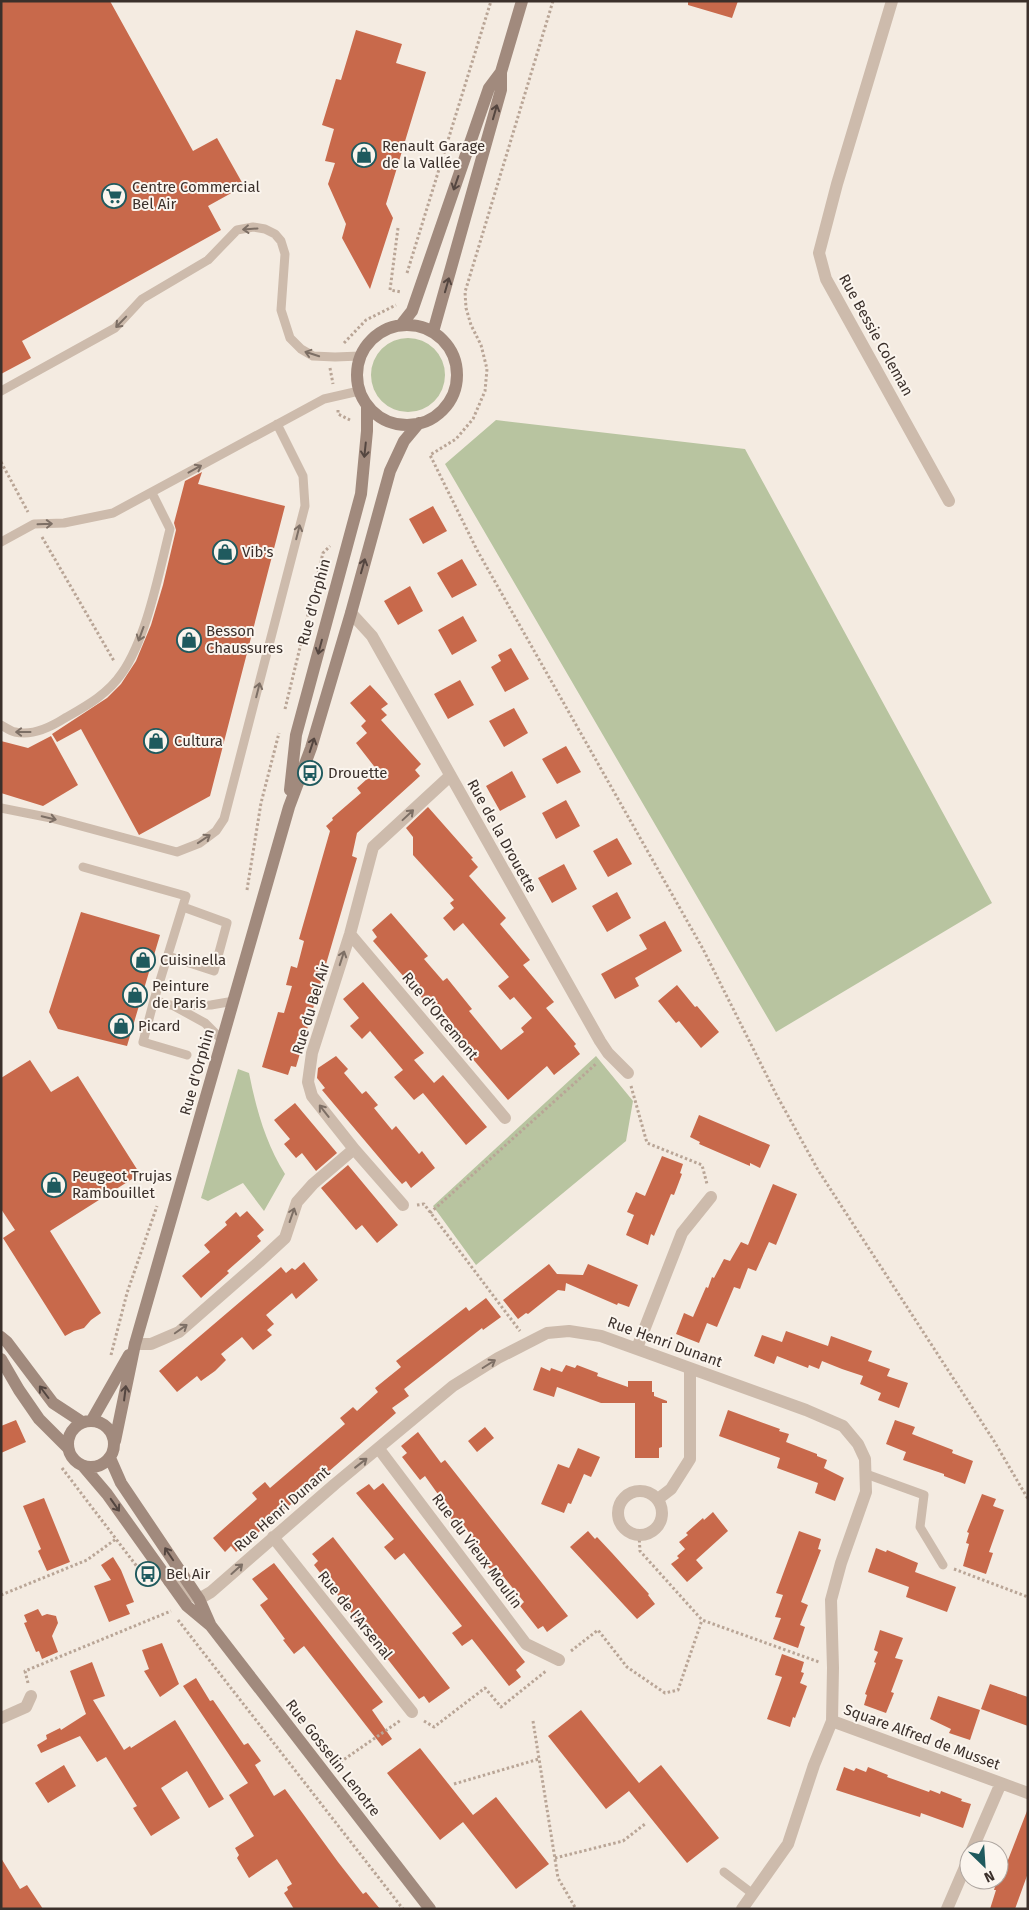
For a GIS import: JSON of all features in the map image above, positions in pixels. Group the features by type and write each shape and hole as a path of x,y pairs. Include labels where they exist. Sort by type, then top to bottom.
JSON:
{"main road":[{"path":"433,332 501,90 501,72 522,1"},
{"path":"401,325 412,311 489,88 501,72"},
{"path":"401,325 418,326 433,332 444,342 452,354 456,368 456,382 452,396 444,408 432,417 419,423 390,422 377,415 367,405 360,391 357,378 360,356 367,344 376,335 388,328 401,325"},
{"name":"Rue d'Orphin","path":"289,807 296,735 361,494 367,432 367,405"},
{"name":"Rue d'Orphin","path":"115,1441 135,1344 289,807 311,748 390,471 404,441 419,423"},
{"path":"332,600 351,613"},
{"path":"1,1337 7,1342 53,1403 87,1421 107,1426 115,1441 110,1458 99,1466 84,1467 76,1462 68,1448 39,1419 1,1359"},
{"name":"Rue d'Orphin","path":"87,1421 114,1381 135,1344"},
{"path":"68,1448 70,1433 87,1421"},
{"name":"Rue Gosselin Lenotre","path":"110,1458 121,1483 199,1598 211,1626"},
{"name":"Rue Gosselin Lenotre","path":"84,1467 107,1494 187,1606 211,1626 430,1909"}],"street":[{"name":"Rue Bessie Coleman","path":"892,1 837,184 819,253 826,279 950,501"},
{"name":"Rue de la Drouette","path":"351,613 372,636 608,1054 628,1073"},
{"name":"Rue du Bel Air","path":"403,1205 354,1149 312,1096 308,1082 312,1053 350,934 373,847 450,776"},
{"name":"Rue d'Orcemont","path":"350,934 505,1118"},
{"path":"135,1344 150,1344 179,1332 259,1262 285,1238 297,1202 313,1184 354,1149"},
{"path":"637,1348 682,1233 711,1197"},
{"name":"Rue Henri Dunant","path":"199,1598 211,1592 335,1484 453,1386 547,1333 569,1331 601,1336 806,1410 843,1426 858,1444 865,1459 866,1492 841,1563 831,1600 832,1721"},
{"path":"658,1499 671,1489 690,1459 690,1369"},
{"name":"Rue du Vieux Moulin","path":"379,1449 526,1644 559,1660"},
{"path":"641,1490 649,1492 658,1499 662,1510 660,1522 652,1532 639,1535 625,1528 618,1515 622,1501 627,1495 641,1490"},
{"name":"Rue de l'Arsenal","path":"273,1538 412,1712"},
{"path":"167,1580 199,1598"},
{"path":"1,1718 26,1707 31,1696"},
{"path":"742,1909 788,1844 814,1765 832,1721"},
{"name":"Square Alfred de Musset","path":"832,1721 1028,1793"},
{"name":"Square Alfred de Musset","path":"976,1840 1001,1783"},
{"path":"947,1909 959,1881"}],"lane":[{"path":"1,391 115,328 142,299 208,260 237,230 252,227 270,232 281,241 285,254 281,310 290,338 301,349 313,356 360,356"},
{"path":"1,542 34,524 64,523 113,514 324,398 360,391"},
{"path":"1,808 52,818 177,852 200,843 216,831 224,819 305,506 303,476 277,424"},
{"path":"1,725 14,732 34,732 58,723 96,700 121,674 134,653 148,613 170,528 152,493"},
{"path":"83,867 186,896 143,1042 187,1055"},
{"path":"168,956 214,971 227,923 183,907"},
{"path":"154,1000 174,1006 205,1023 223,1040"},
{"path":"174,1006 211,1005 234,1001"},
{"path":"866,1474 924,1495 920,1527 943,1565"},
{"path":"724,1872 753,1894"}],"path":[{"path":"407,273 490,1"},
{"path":"553,1 465,292 466,308 471,325 482,345 487,369 485,391 473,419 456,439 430,455 477,550 703,949 776,1094 818,1170 988,1433 1028,1500"},
{"path":"398,228 390,290 401,292"},
{"path":"338,344 345,343 366,320 396,306 404,283"},
{"path":"351,427 350,420 360,391"},
{"path":"1,462 34,524 121,674"},
{"path":"285,710 323,553 335,541"},
{"path":"246,898 261,803 280,728"},
{"path":"430,1213 608,1054"},
{"path":"628,1073 647,1143 702,1165 711,1197"},
{"path":"114,1381 111,1353 127,1293 158,1203"},
{"path":"403,1205 424,1204 528,1342"},
{"path":"62,1468 154,1589"},
{"path":"639,1535 640,1551 702,1620 833,1668"},
{"path":"1,1595 87,1560 116,1539"},
{"path":"943,1565 1028,1598"},
{"path":"165,1604 403,1909"},
{"path":"31,1696 26,1671 171,1611"},
{"path":"324,1774 412,1712 434,1727 485,1688 501,1707 598,1630 627,1667 665,1693 678,1690 702,1620"},
{"path":"533,1721 558,1878 576,1909"},
{"path":"454,1784 539,1759"},
{"path":"555,1858 623,1841 645,1824"}],"green space":[{"path":"408,338 422,341 434,349 442,361 445,375 442,389 434,401 422,409 408,412 394,409 382,401 374,389 371,375 374,361 382,349 394,341"},
{"path":"496,420 745,449 992,903 776,1032 445,464"},
{"path":"596,1056 633,1101 626,1141 476,1265 433,1206"},
{"path":"238,1069 249,1073 263,1126 272,1151 285,1174 264,1211 243,1183 208,1201 201,1198"}],"building":[{"name":"Centre Commercial Bel Air","path":"1,1 110,1 193,151 217,138 244,186 208,206 221,230 22,341 31,358 1,374"},
{"path":"688,1 738,1 732,18 688,5"},
{"name":"Renault Garage de la Vallée","path":"356,30 402,44 396,63 426,72 386,204 393,218 370,289 342,238 346,224 328,184 335,163 325,161 334,129 322,125 336,79 341,80"},
{"path":"202,472 198,484 285,506 210,796 139,835 81,729 57,742 52,734 107,698 121,684 136,661 151,625 163,585 176,530 174,523 185,481"},
{"path":"433,506 447,531 423,544 409,519"},
{"path":"462,559 477,585 452,598 437,573"},
{"path":"410,586 423,611 398,625 384,601"},
{"path":"463,616 477,641 452,655 438,630"},
{"path":"511,648 529,679 505,692 491,667 501,661 498,655"},
{"path":"460,680 474,705 448,719 434,694"},
{"path":"370,685 388,704 381,709 387,715 381,720 421,764 415,770 420,776 357,833 352,856 357,858 296,1067 291,1066 288,1075 262,1067 278,1012 284,1013 292,986 286,985 291,966 297,968 304,941 299,939 330,831 326,826 333,820 332,818 361,793 357,788 377,770 356,743 367,733 361,726 366,721 350,703"},
{"path":"514,708 528,733 504,747 489,721"},
{"path":"51,736 78,785 43,806 1,793 1,741 28,748"},
{"path":"566,746 581,772 557,784 542,759"},
{"path":"512,771 526,797 500,811 486,786"},
{"path":"566,800 580,826 556,839 542,813"},
{"path":"428,807 473,858 471,859 478,867 469,876 506,918 500,924 530,960 523,965 554,1002 546,1008 576,1044 574,1046 580,1054 554,1075 547,1066 508,1100 447,1029 453,1024 435,1001 433,1003 427,996 423,999 373,941 377,937 372,930 391,913 428,956 424,959 443,981 447,978 472,1009 469,1011 501,1050 524,1032 521,1028 532,1018 514,997 510,1000 498,986 509,977 463,923 454,931 443,918 454,908 450,903 454,900 413,855 413,837 406,828"},
{"path":"617,838 632,864 608,877 593,851"},
{"path":"564,864 577,889 552,903 538,878"},
{"path":"617,892 631,918 607,932 592,906"},
{"path":"81,912 160,935 127,1046 58,1029 49,1012"},
{"path":"665,921 682,951 635,978 639,986 615,999 601,974 647,949 639,935"},
{"path":"363,982 424,1053 414,1060 434,1083 443,1075 487,1127 466,1145 423,1093 414,1100 394,1077 403,1070 370,1031 362,1039 350,1026 359,1018 343,999"},
{"path":"677,985 719,1032 701,1048 679,1021 676,1023 658,1001"},
{"path":"336,1056 348,1069 344,1073 362,1094 366,1091 378,1105 374,1108 392,1130 396,1126 419,1154 422,1151 435,1168 411,1188 406,1181 402,1184 322,1090 325,1088 317,1078 318,1068"},
{"path":"30,1060 51,1092 78,1076 140,1174 50,1231 101,1313 84,1328 65,1336 3,1238 15,1230 1,1209 1,1078"},
{"path":"295,1103 337,1153 316,1171 302,1153 296,1158 284,1144 290,1139 274,1120"},
{"path":"699,1115 770,1145 760,1168 750,1163 750,1166 699,1144 700,1142 690,1137"},
{"path":"662,1156 683,1164 680,1173 682,1174 674,1195 671,1194 654,1236 651,1234 648,1245 626,1235 634,1215 627,1212 636,1192 645,1196"},
{"path":"348,1165 398,1225 377,1243 362,1225 356,1230 321,1188"},
{"path":"773,1184 797,1194 776,1245 769,1242 756,1271 748,1268 740,1289 734,1287 717,1327 707,1323 699,1343 676,1334 684,1313 693,1317 706,1287 708,1288 712,1277 714,1278 724,1259 730,1261 741,1242 748,1245"},
{"path":"247,1211 264,1230 257,1236 261,1241 227,1271 229,1273 201,1298 182,1276 210,1252 204,1245 227,1225 225,1222 236,1212 240,1217"},
{"path":"304,1262 318,1280 296,1299 292,1293 266,1315 274,1324 267,1330 272,1335 253,1350 242,1337 221,1354 226,1360 215,1371 201,1381 197,1376 177,1392 159,1371 281,1267 286,1273 292,1268 295,1270"},
{"path":"549,1264 557,1274 583,1275 588,1264 638,1285 629,1307 618,1303 617,1305 566,1283 565,1291 558,1290 528,1314 526,1313 518,1319 503,1300"},
{"path":"486,1298 501,1317 483,1330 482,1328 404,1389 409,1396 392,1408 396,1413 236,1552 231,1546 225,1552 213,1538 257,1499 252,1493 265,1482 270,1488 345,1424 340,1418 353,1407 357,1411 378,1392 375,1388 401,1367 396,1361 466,1307 469,1311"},
{"path":"786,1331 828,1346 831,1336 872,1351 868,1361 890,1369 887,1376 908,1383 899,1408 878,1400 881,1393 860,1384 863,1376 822,1361 819,1369 809,1365 808,1368 777,1356 774,1364 754,1356 762,1335 782,1342"},
{"path":"566,1365 575,1368 577,1365 598,1373 597,1376 628,1387 628,1381 652,1381 654,1396 667,1401 667,1403 662,1403 662,1447 659,1448 659,1458 635,1458 635,1403 601,1403 557,1387 554,1397 533,1390 541,1367 550,1371 551,1368 562,1372"},
{"path":"728,1410 780,1429 779,1431 789,1434 786,1442 827,1460 824,1468 844,1478 835,1501 815,1493 818,1483 777,1468 780,1458 719,1436"},
{"path":"16,1420 26,1442 1,1453 1,1426"},
{"path":"895,1420 915,1427 912,1434 953,1450 952,1453 973,1461 965,1484 944,1476 944,1474 903,1460 906,1452 886,1444"},
{"path":"485,1427 494,1438 477,1452 468,1441"},
{"path":"418,1432 441,1463 445,1460 568,1616 547,1632 543,1626 538,1629 520,1606 524,1602 503,1576 498,1579 480,1556 485,1553 464,1526 460,1530 442,1507 445,1504 425,1476 420,1480 402,1457 407,1453 401,1446"},
{"path":"578,1448 600,1457 591,1477 584,1474 571,1504 568,1503 564,1513 541,1504 558,1464 569,1468"},
{"path":"383,1483 525,1662 516,1670 521,1677 509,1686 472,1639 462,1646 452,1633 462,1626 404,1553 395,1560 384,1547 394,1539 356,1493 369,1484 374,1490"},
{"path":"982,1494 996,1499 993,1506 1004,1510 989,1552 993,1553 986,1574 963,1566 969,1544 966,1543 969,1533 967,1532"},
{"path":"44,1498 70,1562 47,1571 38,1551 41,1549 23,1506"},
{"path":"713,1512 728,1531 696,1560 703,1568 687,1582 671,1564 679,1558 677,1556 685,1549 679,1542 703,1518 704,1520"},
{"path":"588,1531 595,1539 597,1537 612,1553 649,1594 655,1604 637,1619 570,1547"},
{"path":"799,1531 821,1539 818,1549 821,1550 801,1602 808,1605 800,1625 805,1627 798,1648 773,1639 781,1618 775,1617 783,1595 776,1593"},
{"path":"333,1537 450,1688 429,1703 424,1696 419,1699 314,1565 318,1561 312,1554"},
{"path":"876,1548 886,1552 887,1550 918,1563 915,1572 956,1587 947,1612 906,1597 909,1587 868,1572"},
{"path":"113,1557 121,1570 134,1602 126,1605 130,1614 109,1622 94,1586 111,1580 101,1565"},
{"path":"274,1563 383,1702 372,1710 392,1739 382,1746 304,1646 294,1654 260,1605 268,1599 252,1579"},
{"path":"38,1609 42,1616 47,1614 56,1616 58,1623 52,1636 58,1652 42,1659 39,1651 36,1652 24,1623 27,1622 24,1615"},
{"path":"880,1630 903,1638 895,1658 903,1660 891,1692 894,1693 886,1713 864,1705 867,1695 865,1694 876,1663 874,1662 878,1652 874,1650"},
{"path":"162,1643 179,1684 160,1697 144,1671 149,1669 142,1650"},
{"path":"782,1654 804,1662 801,1672 804,1673 800,1683 807,1686 790,1727 767,1719 782,1677 775,1675"},
{"path":"92,1662 105,1696 93,1700 124,1750 130,1746 131,1748 175,1720 224,1799 209,1808 187,1771 161,1788 180,1818 151,1836 133,1808 137,1806 106,1757 97,1762 80,1736 41,1753 37,1745 47,1739 46,1735 60,1728 61,1730 86,1714 70,1671"},
{"path":"196,1678 210,1701 213,1700 244,1745 248,1743 261,1761 255,1765 274,1796 285,1789 363,1894 366,1892 380,1909 294,1909 284,1893 288,1890 287,1887 292,1884 277,1859 249,1878 237,1858 239,1855 235,1848 254,1836 229,1795 248,1783 183,1686"},
{"path":"990,1684 1028,1697 1028,1726 981,1709"},
{"path":"938,1696 980,1710 970,1740 949,1733 951,1729 930,1719"},
{"path":"581,1710 639,1783 661,1765 719,1838 687,1863 629,1791 606,1809 548,1736"},
{"path":"420,1748 473,1815 496,1797 549,1864 516,1889 463,1822 440,1840 387,1773"},
{"path":"64,1765 76,1786 48,1803 35,1783"},
{"path":"844,1767 854,1771 856,1768 866,1772 868,1767 888,1775 887,1777 929,1792 930,1790 940,1794 941,1791 962,1799 961,1801 971,1804 963,1828 921,1813 920,1817 836,1790"},
{"path":"1027,1811 1028,1873 1015,1909 990,1909 996,1890 1009,1890 1009,1857"},
{"path":"1,1858 20,1889 27,1885 43,1909 1,1909"}],"place":[{"name":"Renault Garage de la Vallée","path":"364,155"},
{"name":"Centre Commercial Bel Air","path":"114,196"},
{"name":"Vib's","path":"225,552"},
{"name":"Besson Chaussures","path":"189,640"},
{"name":"Cultura","path":"156,741"},
{"name":"Drouette","path":"310,773"},
{"name":"Cuisinella","path":"143,960"},
{"name":"Peinture de Paris","path":"135,995"},
{"name":"Picard","path":"121,1026"},
{"name":"Peugeot Trujas Rambouillet","path":"54,1185"},
{"name":"Bel Air","path":"148,1574"}]}
